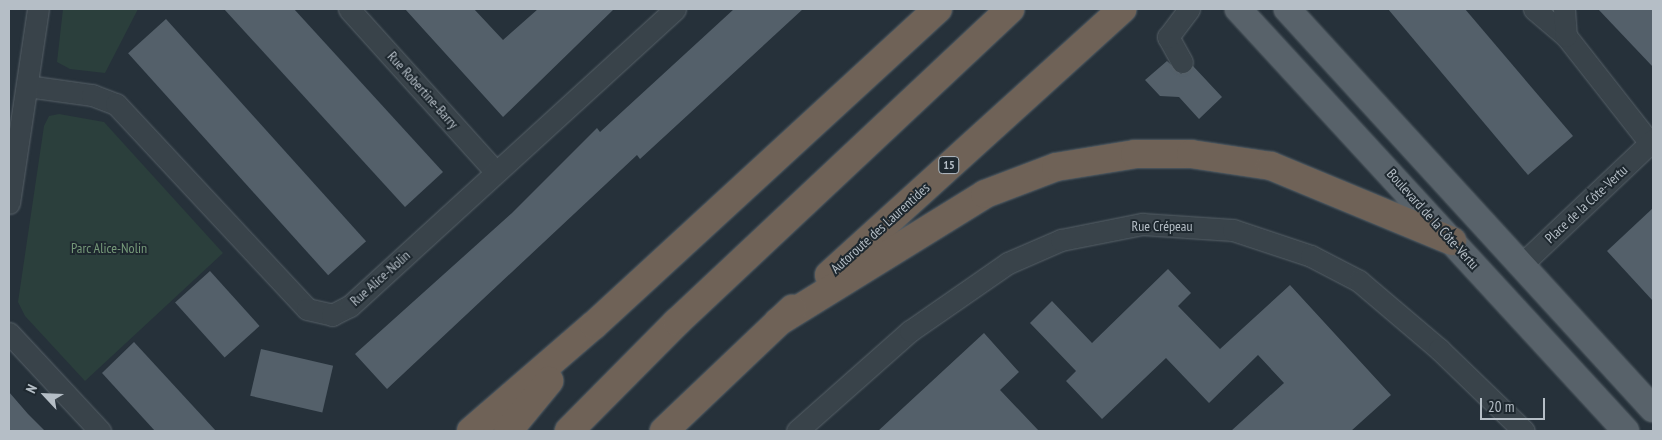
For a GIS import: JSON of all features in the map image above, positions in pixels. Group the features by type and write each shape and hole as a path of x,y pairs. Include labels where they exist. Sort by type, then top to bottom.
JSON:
{"highway":[{"path":"471,431 594,325 938,9"},
{"path":"569,431 677,322 1010,9"},
{"name":"Autoroute des Laurentides","path":"664,431 778,322 1122,9"},
{"path":"778,322 985,194 1056,167 1135,154 1191,154 1271,166 1452,241"},
{"path":"508,431 594,325"}],"main road":[{"name":"Boulevard de la Côte-Vertu","path":"1238,9 1626,431"},
{"path":"1287,9 1653,409"}],"street":[{"path":"9,203 38,9"},
{"name":"Rue Robertine-Barry","path":"349,9 496,172"},
{"name":"Rue Alice-Nolin","path":"27,86 101,97 122,109 296,298 319,314 332,315 350,306 675,9"},
{"path":"1182,62 1168,37 1189,9"},
{"name":"Place de la Côte-Vertu","path":"1520,265 1652,142 1566,36 1534,9"},
{"path":"1564,9 1566,36"},
{"name":"Rue Crépeau","path":"797,431 910,331 1008,263 1061,240 1142,224 1233,230 1292,249 1350,277 1394,308 1524,431"},
{"path":"9,333 100,431"}],"green space":[{"path":"63,9 138,9 105,73 70,69 57,62"},
{"name":"Parc Alice-Nolin","path":"59,114 104,122 223,253 85,381 25,316 18,302 44,126 49,116"}],"building":[{"path":"224,9 294,9 443,172 405,207"},
{"path":"405,9 474,9 503,40 538,9 614,9 503,117"},
{"path":"734,9 803,9 640,159 637,155 387,389 355,354 512,213 597,128 600,132"},
{"path":"1388,9 1465,9 1573,136 1528,175"},
{"path":"1598,9 1653,9 1653,67"},
{"path":"166,19 366,241 328,275 128,53"},
{"path":"1167,61 1181,74 1193,66 1222,97 1199,119 1179,97 1160,96 1145,80"},
{"path":"1653,208 1653,301 1607,251"},
{"path":"1168,269 1191,293 1178,306 1220,349 1290,285 1391,395 1351,431 1231,431 1284,383 1258,355 1209,403 1166,358 1102,419 1066,381 1076,371 1030,323 1052,301 1092,343"},
{"path":"210,271 260,326 225,357 175,302"},
{"path":"984,333 1019,372 1000,390 1039,431 878,431"},
{"path":"134,342 216,431 155,431 102,373"},
{"path":"261,349 333,366 322,412 250,396"},
{"path":"9,392 28,414 45,431 9,431"}]}
